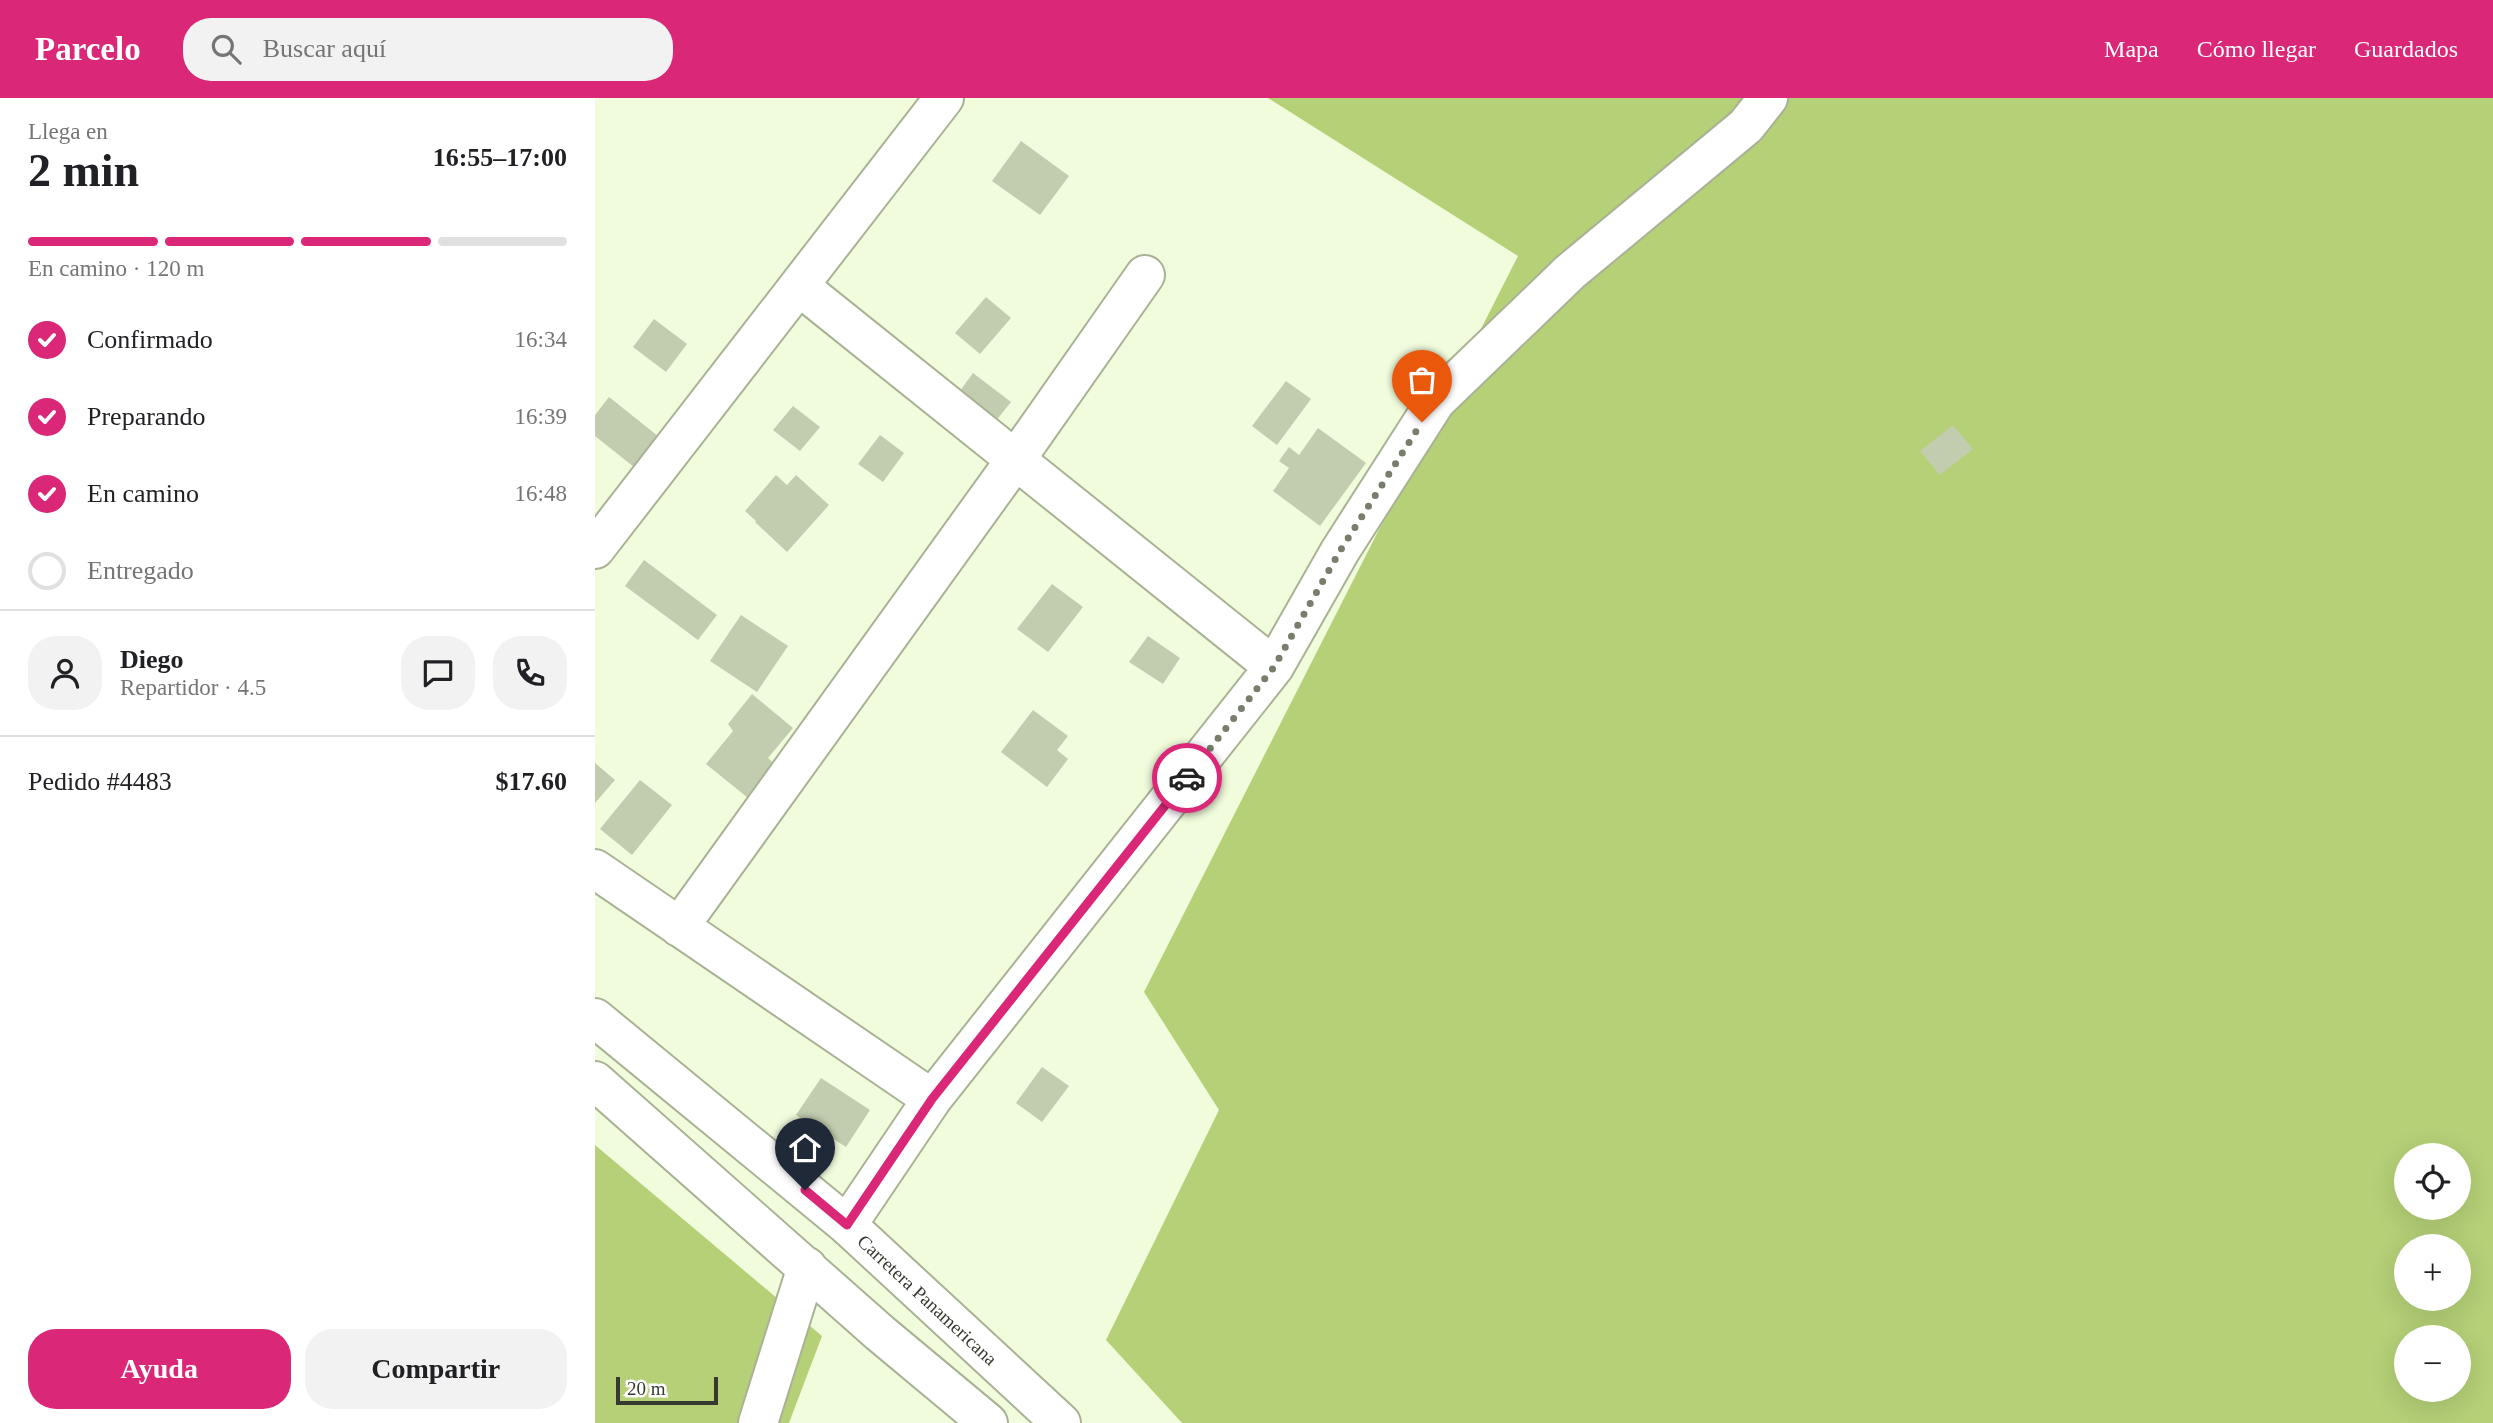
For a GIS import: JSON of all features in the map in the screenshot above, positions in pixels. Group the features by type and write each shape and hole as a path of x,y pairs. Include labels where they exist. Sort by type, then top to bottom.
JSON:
{"main road":[{"path":"595,549 944,98"},
{"path":"847,1225 932,1099 1274,667 1340,551 1436,401 1570,272 1746,126 1768,98"},
{"path":"679,927 1145,275"},
{"path":"799,286 1274,667"},
{"path":"595,870 932,1099"},
{"name":"Carretera Panamericana","path":"595,1018 847,1225 1061,1423"},
{"path":"595,1082 880,1333 988,1423"},
{"path":"758,1423 807,1268"}],"green space":[{"path":"1268,98 2493,98 2493,1423 1182,1423 1106,1340 1219,1110 1144,992 1518,256"},
{"path":"595,1145 822,1336 789,1423 595,1423"}],"building":[{"path":"1021,141 1069,176 1040,215 992,181"},
{"path":"986,297 1011,318 980,354 955,333"},
{"path":"654,319 687,344 666,372 633,347"},
{"path":"973,373 1011,402 991,427 954,399"},
{"path":"1286,381 1311,399 1277,445 1252,426"},
{"path":"609,397 668,444 644,475 595,436 595,415"},
{"path":"793,406 820,427 800,451 773,430"},
{"path":"1953,425 1973,449 1940,475 1920,451"},
{"path":"1318,428 1366,463 1320,526 1273,491 1289,468 1279,461 1289,447 1299,455"},
{"path":"880,435 904,453 883,482 858,464"},
{"path":"776,475 787,485 796,475 829,505 787,552 745,511"},
{"path":"644,560 717,615 698,640 625,586"},
{"path":"1052,584 1083,607 1048,652 1017,629"},
{"path":"741,615 788,646 757,692 710,661"},
{"path":"1148,636 1180,658 1163,684 1129,662"},
{"path":"752,694 793,728 768,758 776,765 748,798 706,764 733,731 728,724"},
{"path":"1033,710 1068,736 1057,750 1068,759 1047,787 1001,752"},
{"path":"595,763 615,780 595,803"},
{"path":"640,780 672,805 632,855 600,829"},
{"path":"1042,1067 1069,1086 1042,1122 1016,1103"},
{"path":"821,1078 870,1110 846,1147 796,1115"}],"way so far":[{"path":"1187,778 1274,667 1340,551 1422,422"}],"route":[{"path":"805,1190 847,1225 932,1099 1187,778"}]}
